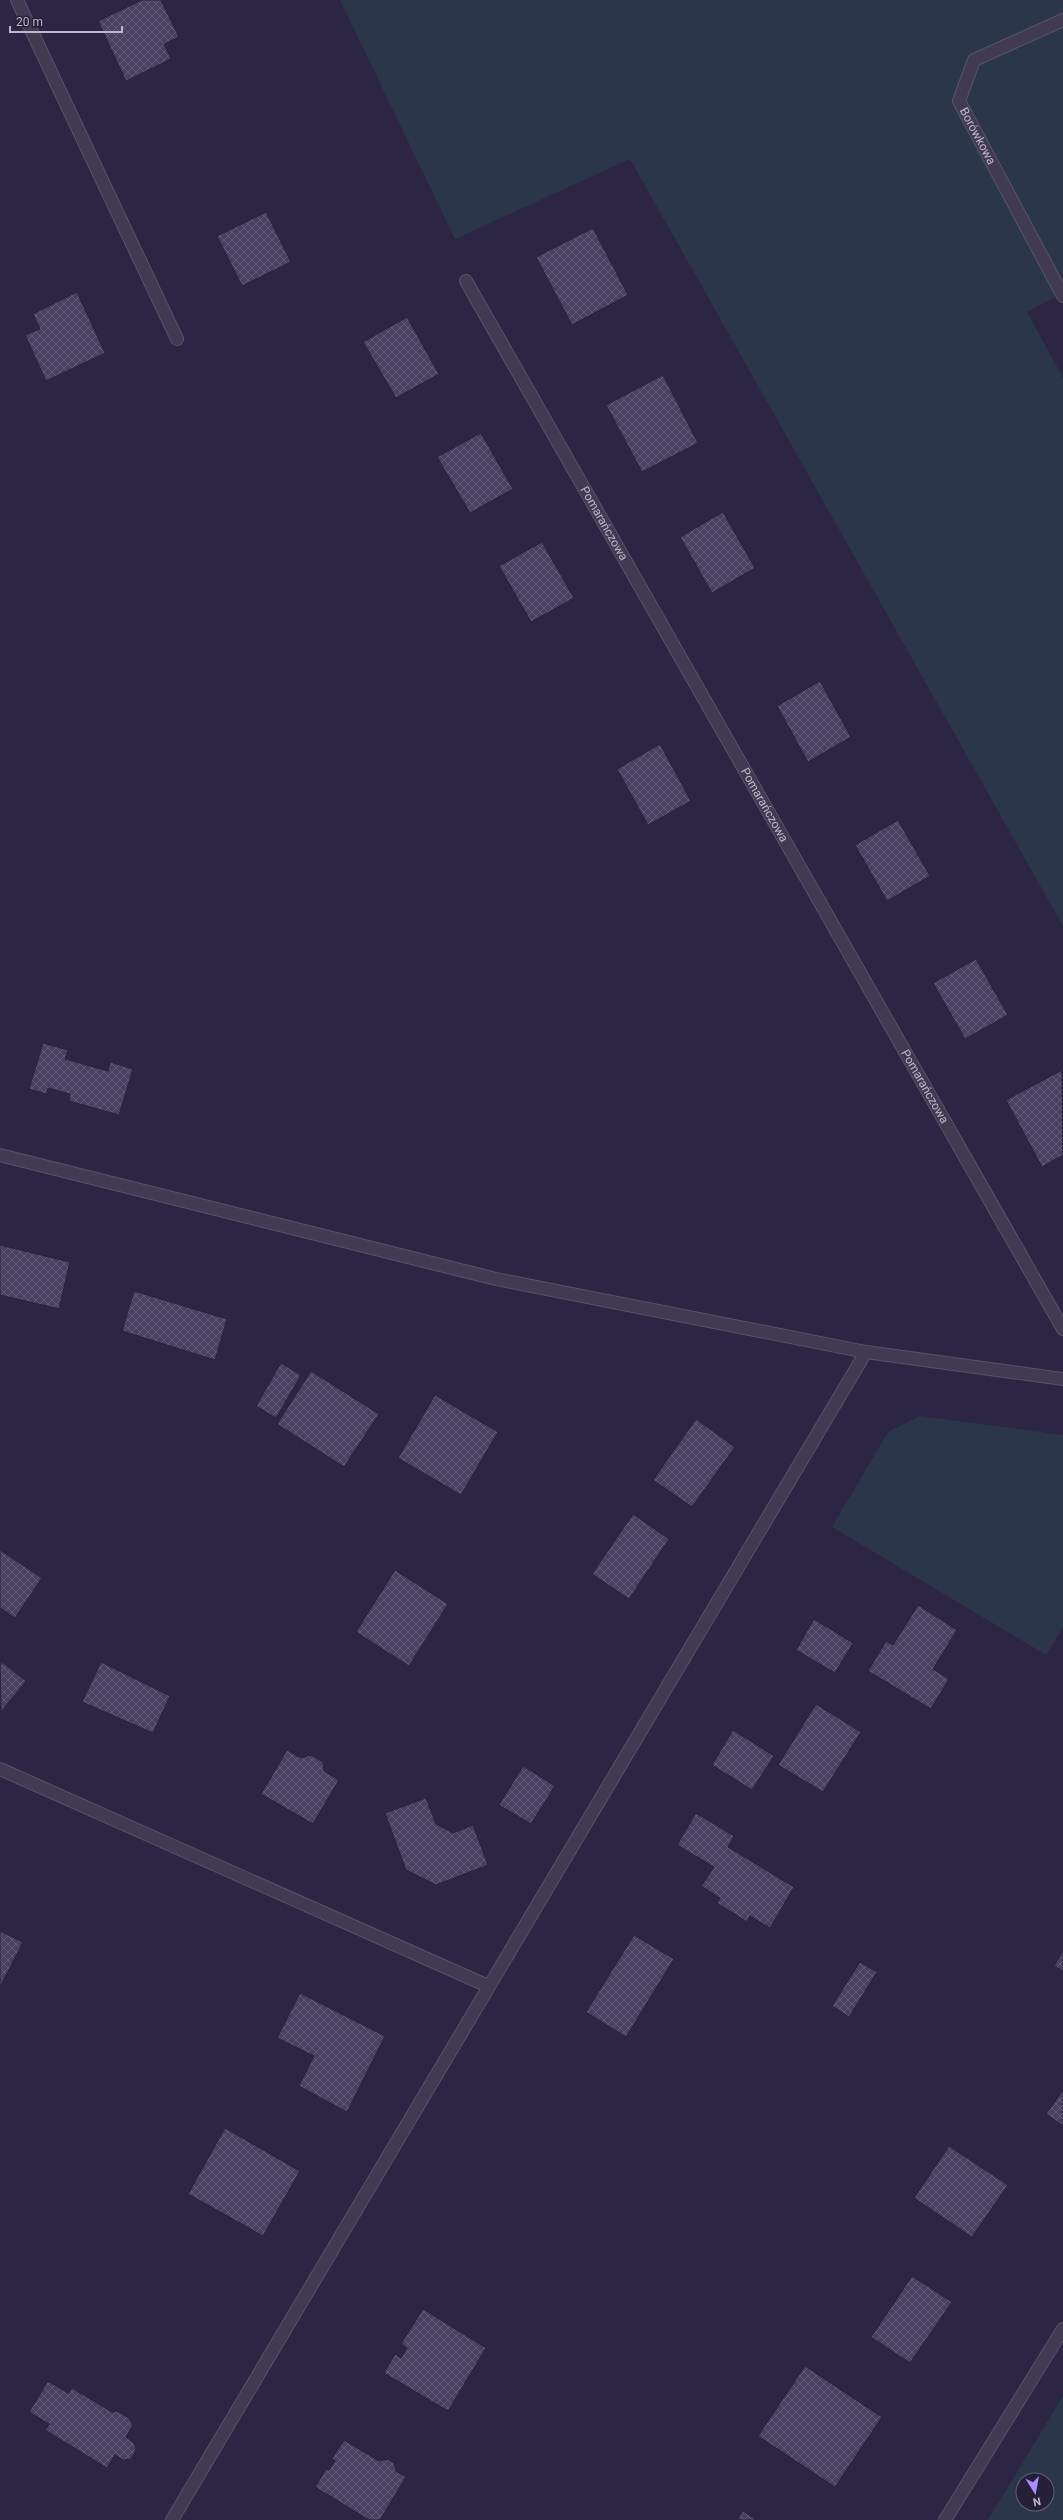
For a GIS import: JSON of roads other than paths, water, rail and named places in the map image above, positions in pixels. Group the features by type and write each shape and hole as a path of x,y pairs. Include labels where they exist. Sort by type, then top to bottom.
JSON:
{"street":[{"path":"17,0 177,339"},
{"name":"Borówkowa","path":"1063,20 974,60 959,101 1063,296"},
{"name":"Pomarańczowa","path":"466,281 1063,1329"},
{"path":"0,1156 496,1279 866,1352 1063,1379"},
{"path":"172,2520 866,1352"},
{"path":"0,1768 488,1986"},
{"path":"945,2520 1063,2329"}]}
